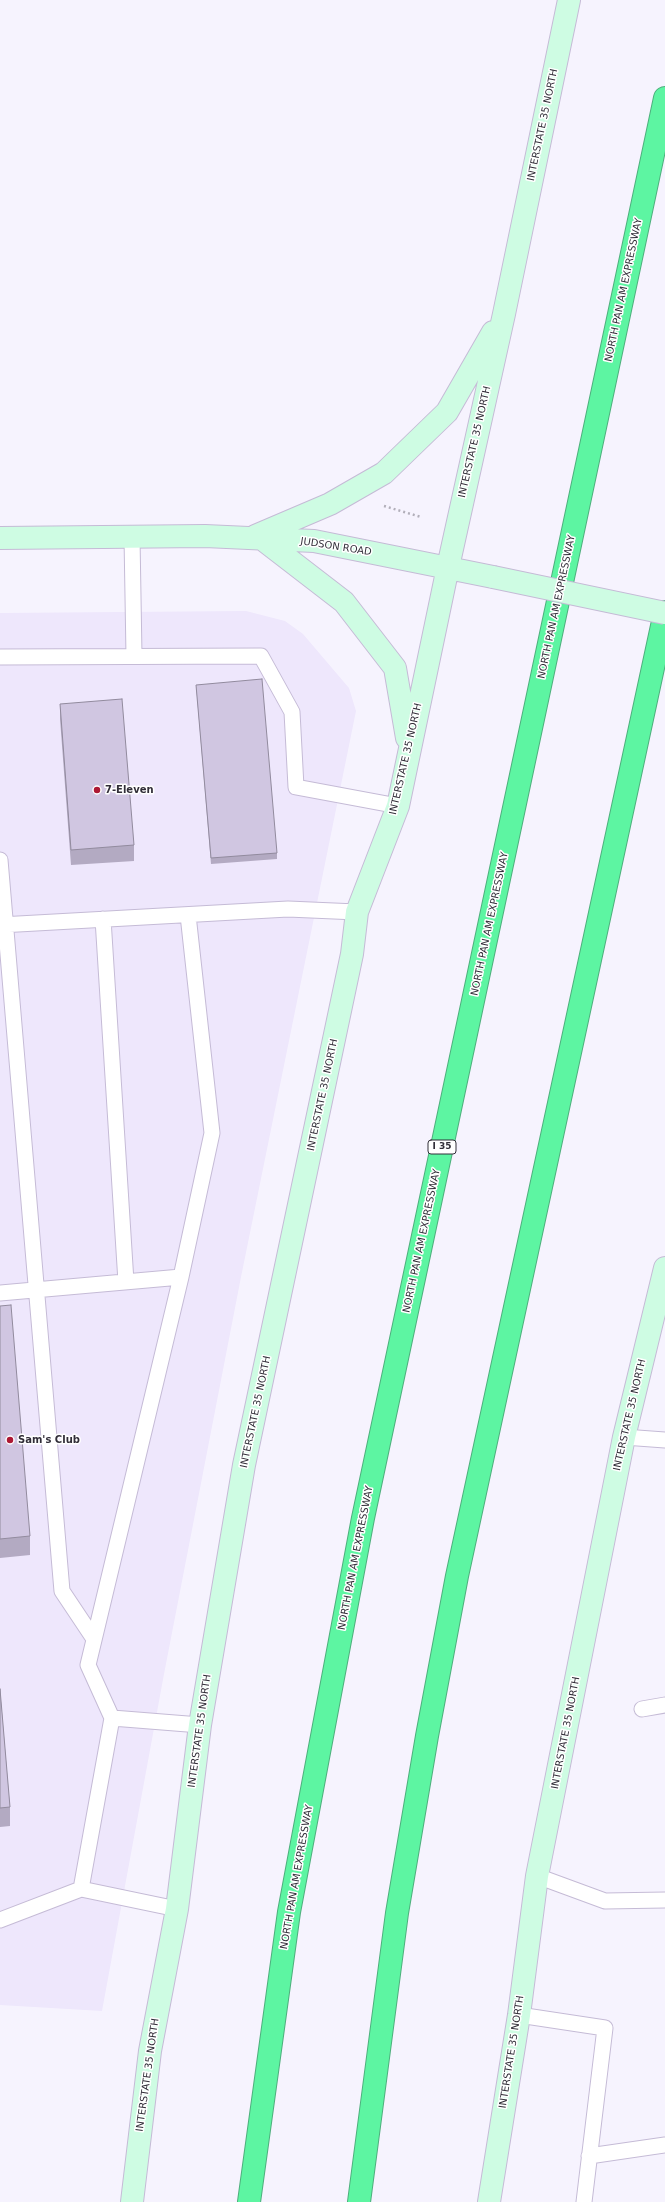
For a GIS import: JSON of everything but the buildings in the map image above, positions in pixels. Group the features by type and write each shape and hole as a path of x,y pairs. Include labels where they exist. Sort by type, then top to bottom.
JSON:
{"highway":[{"name":"NORTH PAN AM EXPRESSWAY","path":"249,2202 290,1912 364,1518 665,98"},
{"path":"359,2202 397,1914 427,1736 456,1584 665,612"}],"main road":[{"name":"INTERSTATE 35 NORTH","path":"132,2202 150,2051 177,1909 200,1725 244,1465 352,954 357,912 398,806 448,568 504,314 568,0"},
{"path":"409,751 395,668 344,602 256,538 330,504 384,473 447,412 504,314"},
{"name":"JUDSON ROAD","path":"0,538 205,536 314,541 665,612"},
{"name":"INTERSTATE 35 NORTH","path":"489,2202 519,2015 537,1876 624,1437 665,1268"},
{"path":"646,1347 665,1322"}],"lane":[{"path":"132,537 134,656"},
{"path":"0,657 261,656 292,712 296,787 398,806"},
{"path":"0,860 4,925 62,1591 94,1640"},
{"path":"4,925 288,909 357,912"},
{"path":"81,1889 112,1718 88,1665 181,1277 212,1134 188,915"},
{"path":"102,920 126,1282"},
{"path":"0,1293 181,1277"},
{"path":"624,1437 665,1440"},
{"path":"642,1709 665,1705"},
{"path":"112,1718 200,1725"},
{"path":"537,1876 605,1901 665,1900"},
{"path":"0,1920 81,1889 177,1909"},
{"path":"519,2015 605,2028 584,2202"},
{"path":"590,2156 665,2145"}],"path":[{"path":"377,504 421,517"},
{"path":"414,520 416,515"}],"shaded area":[{"path":"246,611 285,621 303,634 349,688 356,711 241,1277 164,1674 102,2011 0,2005 0,613"}],"place":[{"name":"7-Eleven","path":"97,790"},
{"name":"Sam's Club","path":"10,1440"}]}
